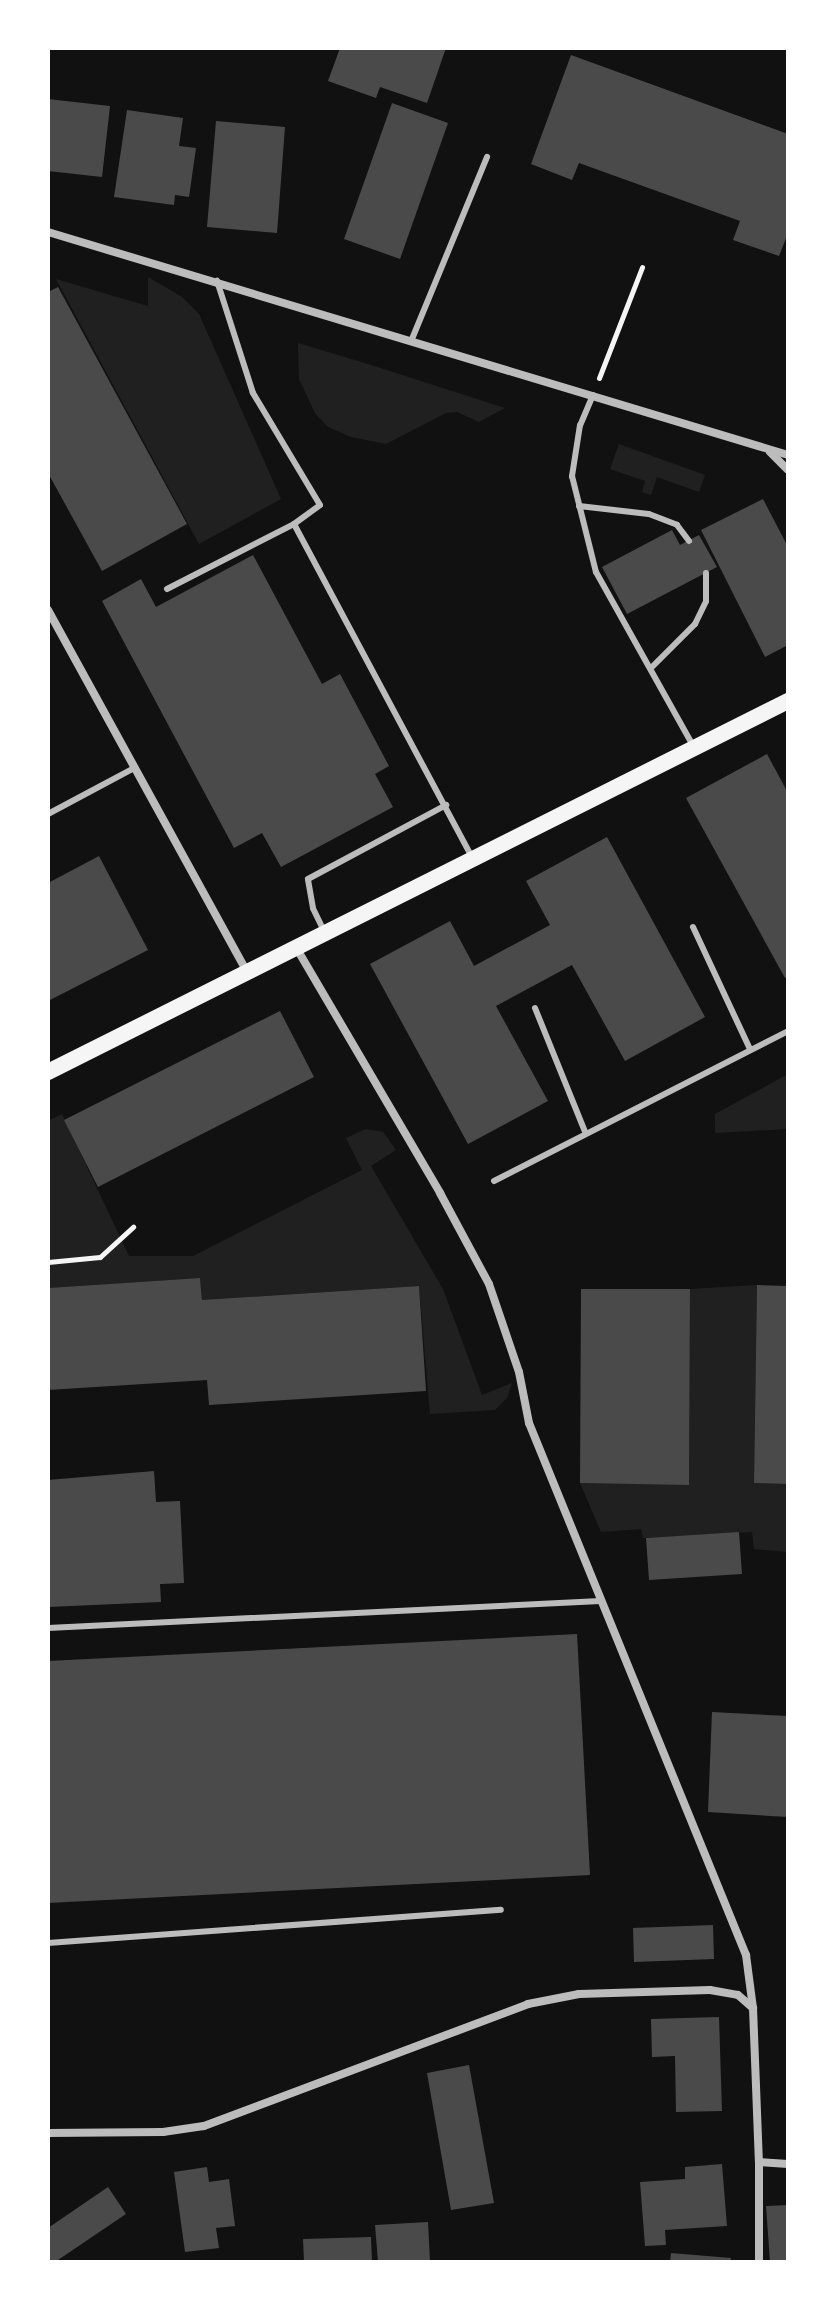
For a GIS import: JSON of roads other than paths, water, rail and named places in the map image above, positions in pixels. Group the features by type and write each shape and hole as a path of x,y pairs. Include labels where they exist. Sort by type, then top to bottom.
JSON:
{"main road":[{"path":"48,1072 788,701"}],"street":[{"path":"48,232 412,339 788,455"},
{"path":"769,451 788,470"},
{"path":"48,610 248,974"},
{"path":"297,949 440,1193 489,1284 519,1372 529,1423 746,1955 753,2008 759,2262"},
{"path":"48,2133 163,2132 204,2126 528,2004 579,1994 710,1990 738,1995 753,2008"},
{"path":"759,2162 788,2164"}],"lane":[{"path":"412,339 487,157"},
{"path":"167,589 294,524 320,505 253,393 217,281"},
{"path":"593,394 573,453 572,476 596,572 652,667 694,747"},
{"path":"579,506 649,514 677,525 689,541"},
{"path":"294,524 474,860"},
{"path":"652,667 695,624 706,601 706,573"},
{"path":"48,814 134,768"},
{"path":"325,935 313,908 308,879 446,805"},
{"path":"693,927 750,1049"},
{"path":"535,1008 585,1132"},
{"path":"494,1181 788,1031"},
{"path":"48,1628 600,1601"},
{"path":"48,1943 501,1910"}]}
